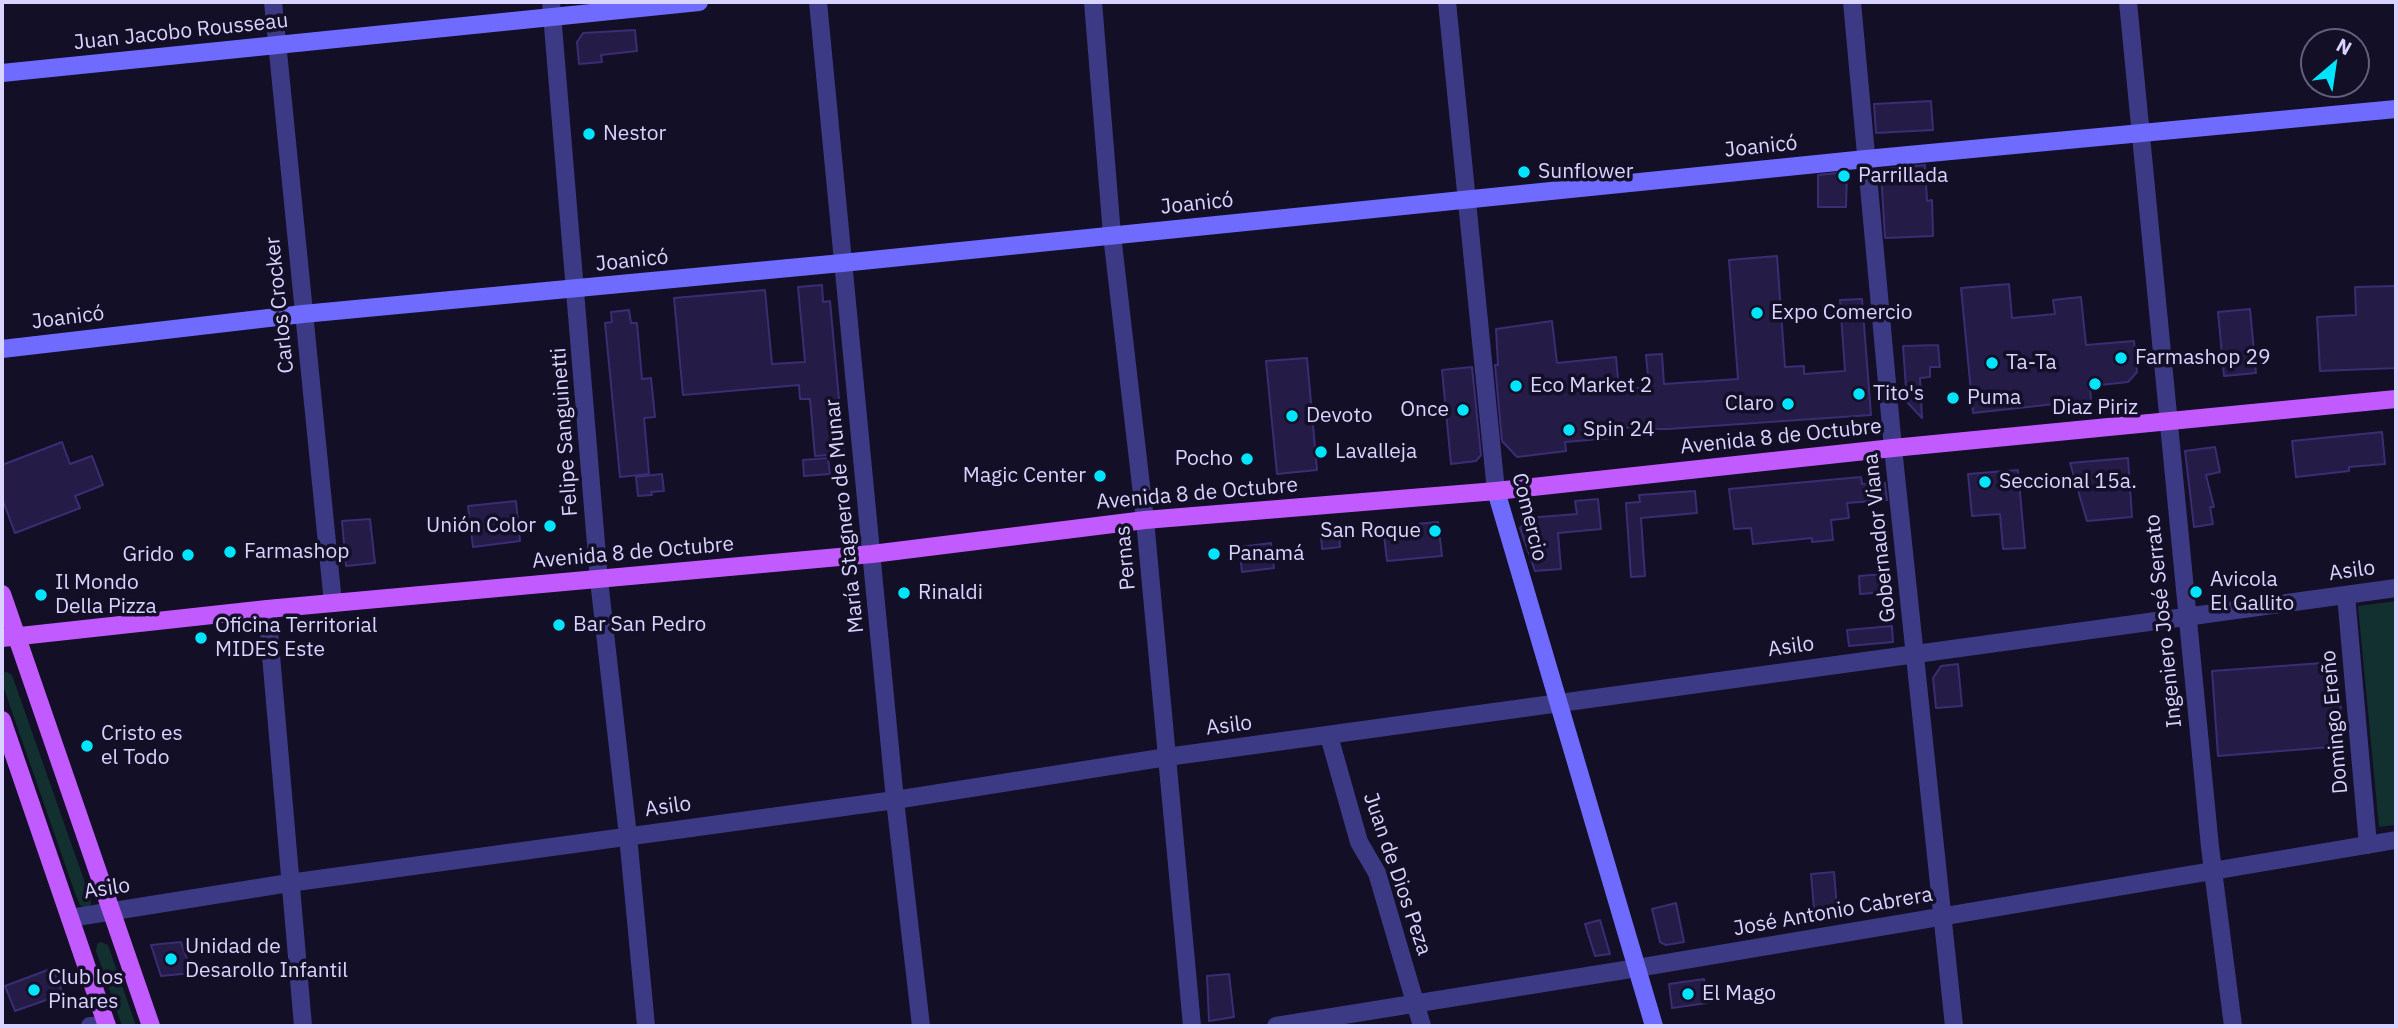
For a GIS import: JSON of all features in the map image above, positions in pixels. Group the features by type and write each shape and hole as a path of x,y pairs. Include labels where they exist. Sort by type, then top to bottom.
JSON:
{"main road":[{"name":"Avenida 8 de Octubre","path":"9,637 267,609 872,554 1145,520 1496,491 1893,448 2396,399"},
{"path":"2,594 9,637 151,1026"},
{"path":"2,720 70,918 101,1026"}],"street":[{"name":"Carlos Crocker","path":"273,2 334,603"},
{"name":"Juan Jacobo Rousseau","path":"2,73 277,46 552,9 699,2"},
{"name":"María Stagnero de Munar","path":"818,2 895,800 921,1026"},
{"name":"Pernas","path":"1093,2 1112,235 1145,520 1192,1026"},
{"name":"Comercio","path":"1447,2 1496,491 1654,1026"},
{"name":"Gobernador Viana","path":"1852,2 1893,448 1954,1026"},
{"name":"Ingeniero José Serrato","path":"2128,2 2212,870 2233,1026"},
{"name":"Felipe Sanguinetti","path":"552,9 599,580 646,1026"},
{"name":"Joanicó","path":"2,349 303,314 842,263 2139,132 2396,109"},
{"name":"Asilo","path":"70,918 289,883 895,800 1167,757 1914,652 2396,588"},
{"name":"Domingo Ereño","path":"2346,595 2368,845"},
{"path":"267,609 303,1026"},
{"name":"Juan de Dios Peza","path":"1329,736 1359,842 1377,873 1422,1026"},
{"name":"José Antonio Cabrera","path":"1276,1026 2396,840"}],"green space":[{"path":"2396,601 2396,825 2379,827 2358,606"},
{"path":"2,673 12,675 91,900 88,909 80,905 75,893 2,683"},
{"path":"101,942 108,945 136,1026 122,1026 96,951 97,944"}],"building":[{"path":"635,30 637,51 601,55 602,62 579,64 577,42 583,33"},
{"path":"1931,101 1933,130 1876,133 1874,104"},
{"path":"1925,165 1927,201 1932,200 1933,236 1885,238 1881,173 1884,169"},
{"path":"1847,173 1846,207 1818,207 1818,175"},
{"path":"1777,256 1785,367 1804,366 1804,374 1845,371 1840,300 1862,299 1871,415 1668,429 1652,429 1652,425 1623,428 1624,437 1565,442 1566,451 1517,457 1502,441 1495,365 1498,365 1496,329 1552,321 1557,363 1616,357 1619,390 1649,387 1646,355 1662,354 1664,384 1738,379 1729,260"},
{"path":"2009,284 2012,318 2055,314 2053,300 2081,297 2086,345 2134,341 2137,372 2128,382 2090,386 2091,400 1973,413 1961,288"},
{"path":"822,285 823,302 830,301 844,454 815,456 810,399 800,399 799,385 683,395 674,298 765,290 772,364 805,362 798,287"},
{"path":"2396,286 2396,368 2320,371 2317,317 2356,315 2355,287"},
{"path":"2250,309 2256,373 2224,376 2218,312"},
{"path":"629,310 631,323 637,323 642,379 651,378 655,417 644,418 649,474 620,477 605,323 612,322 611,312"},
{"path":"1938,345 1940,367 1930,367 1930,377 1920,378 1922,418 1907,402 1903,346"},
{"name":"Devoto","path":"1307,358 1317,470 1277,474 1266,361"},
{"name":"Once","path":"1472,367 1481,455 1476,461 1451,464 1442,370"},
{"path":"2382,432 2385,464 2349,467 2349,471 2296,477 2292,441"},
{"path":"62,442 70,464 92,456 103,485 75,496 80,508 15,533 2,498 2,465"},
{"path":"2215,447 2220,472 2206,475 2214,507 2210,507 2213,524 2194,527 2185,451"},
{"path":"828,458 830,474 804,476 803,460"},
{"path":"2128,458 2132,517 2087,521 2070,463"},
{"path":"2018,470 2025,548 2003,549 2000,514 1972,516 1968,474"},
{"path":"662,474 664,491 638,496 636,477"},
{"path":"1861,477 1862,484 1885,483 1887,500 1847,503 1849,518 1831,520 1833,540 1812,542 1812,538 1753,544 1751,528 1734,529 1729,489"},
{"path":"1695,491 1697,513 1641,518 1645,576 1631,577 1626,503 1640,502 1639,495"},
{"path":"1598,499 1601,529 1558,533 1561,569 1535,571 1520,528 1527,518 1577,514 1575,501"},
{"path":"516,501 520,541 473,547 468,506"},
{"path":"370,519 375,563 346,566 342,521"},
{"path":"1438,522 1442,556 1387,561 1383,527"},
{"path":"1339,533 1340,547 1322,549 1321,535"},
{"path":"1271,543 1274,568 1242,572 1239,547"},
{"path":"1885,574 1886,592 1860,594 1859,576"},
{"path":"1892,626 1893,642 1849,646 1847,630"},
{"path":"2337,662 2344,746 2218,756 2212,671"},
{"path":"1958,664 1962,706 1936,708 1933,678 1941,666"},
{"path":"1834,872 1837,908 1814,909 1811,874"},
{"path":"1676,903 1684,942 1666,945 1660,942 1652,909"},
{"path":"1600,920 1610,954 1595,956 1585,924"},
{"name":"Unidad de Desarollo Infantil","path":"181,942 192,973 161,976 151,945"},
{"name":"Club los Pinares","path":"53,968 63,994 15,1011 5,986"},
{"path":"1229,974 1234,1017 1209,1021 1207,976"},
{"name":"El Mago","path":"1704,979 1707,1003 1672,1008 1669,984"}],"place":[{"name":"Nestor","path":"589,134"},
{"name":"Sunflower","path":"1524,172"},
{"name":"Parrillada","path":"1844,176"},
{"name":"Expo Comercio","path":"1757,313"},
{"name":"Farmashop 29","path":"2121,358"},
{"name":"Ta-Ta","path":"1992,363"},
{"name":"Diaz Piriz","path":"2095,384"},
{"name":"Eco Market 2","path":"1516,386"},
{"name":"Tito's","path":"1859,394"},
{"name":"Puma","path":"1953,398"},
{"name":"Claro","path":"1788,404"},
{"name":"Once","path":"1463,410"},
{"name":"Devoto","path":"1292,416"},
{"name":"Spin 24","path":"1569,430"},
{"name":"Lavalleja","path":"1321,452"},
{"name":"Pocho","path":"1247,459"},
{"name":"Magic Center","path":"1100,476"},
{"name":"Seccional 15a.","path":"1985,482"},
{"name":"Unión Color","path":"550,526"},
{"name":"San Roque","path":"1435,531"},
{"name":"Farmashop","path":"230,552"},
{"name":"Panamá","path":"1214,554"},
{"name":"Grido","path":"188,555"},
{"name":"Avicola El Gallito","path":"2196,592"},
{"name":"Rinaldi","path":"904,593"},
{"name":"Il Mondo Della Pizza","path":"41,595"},
{"name":"Bar San Pedro","path":"559,625"},
{"name":"Oficina Territorial MIDES Este","path":"201,638"},
{"name":"Cristo es el Todo","path":"87,746"},
{"name":"Unidad de Desarollo Infantil","path":"171,959"},
{"name":"Club los Pinares","path":"34,990"},
{"name":"El Mago","path":"1688,994"}]}
